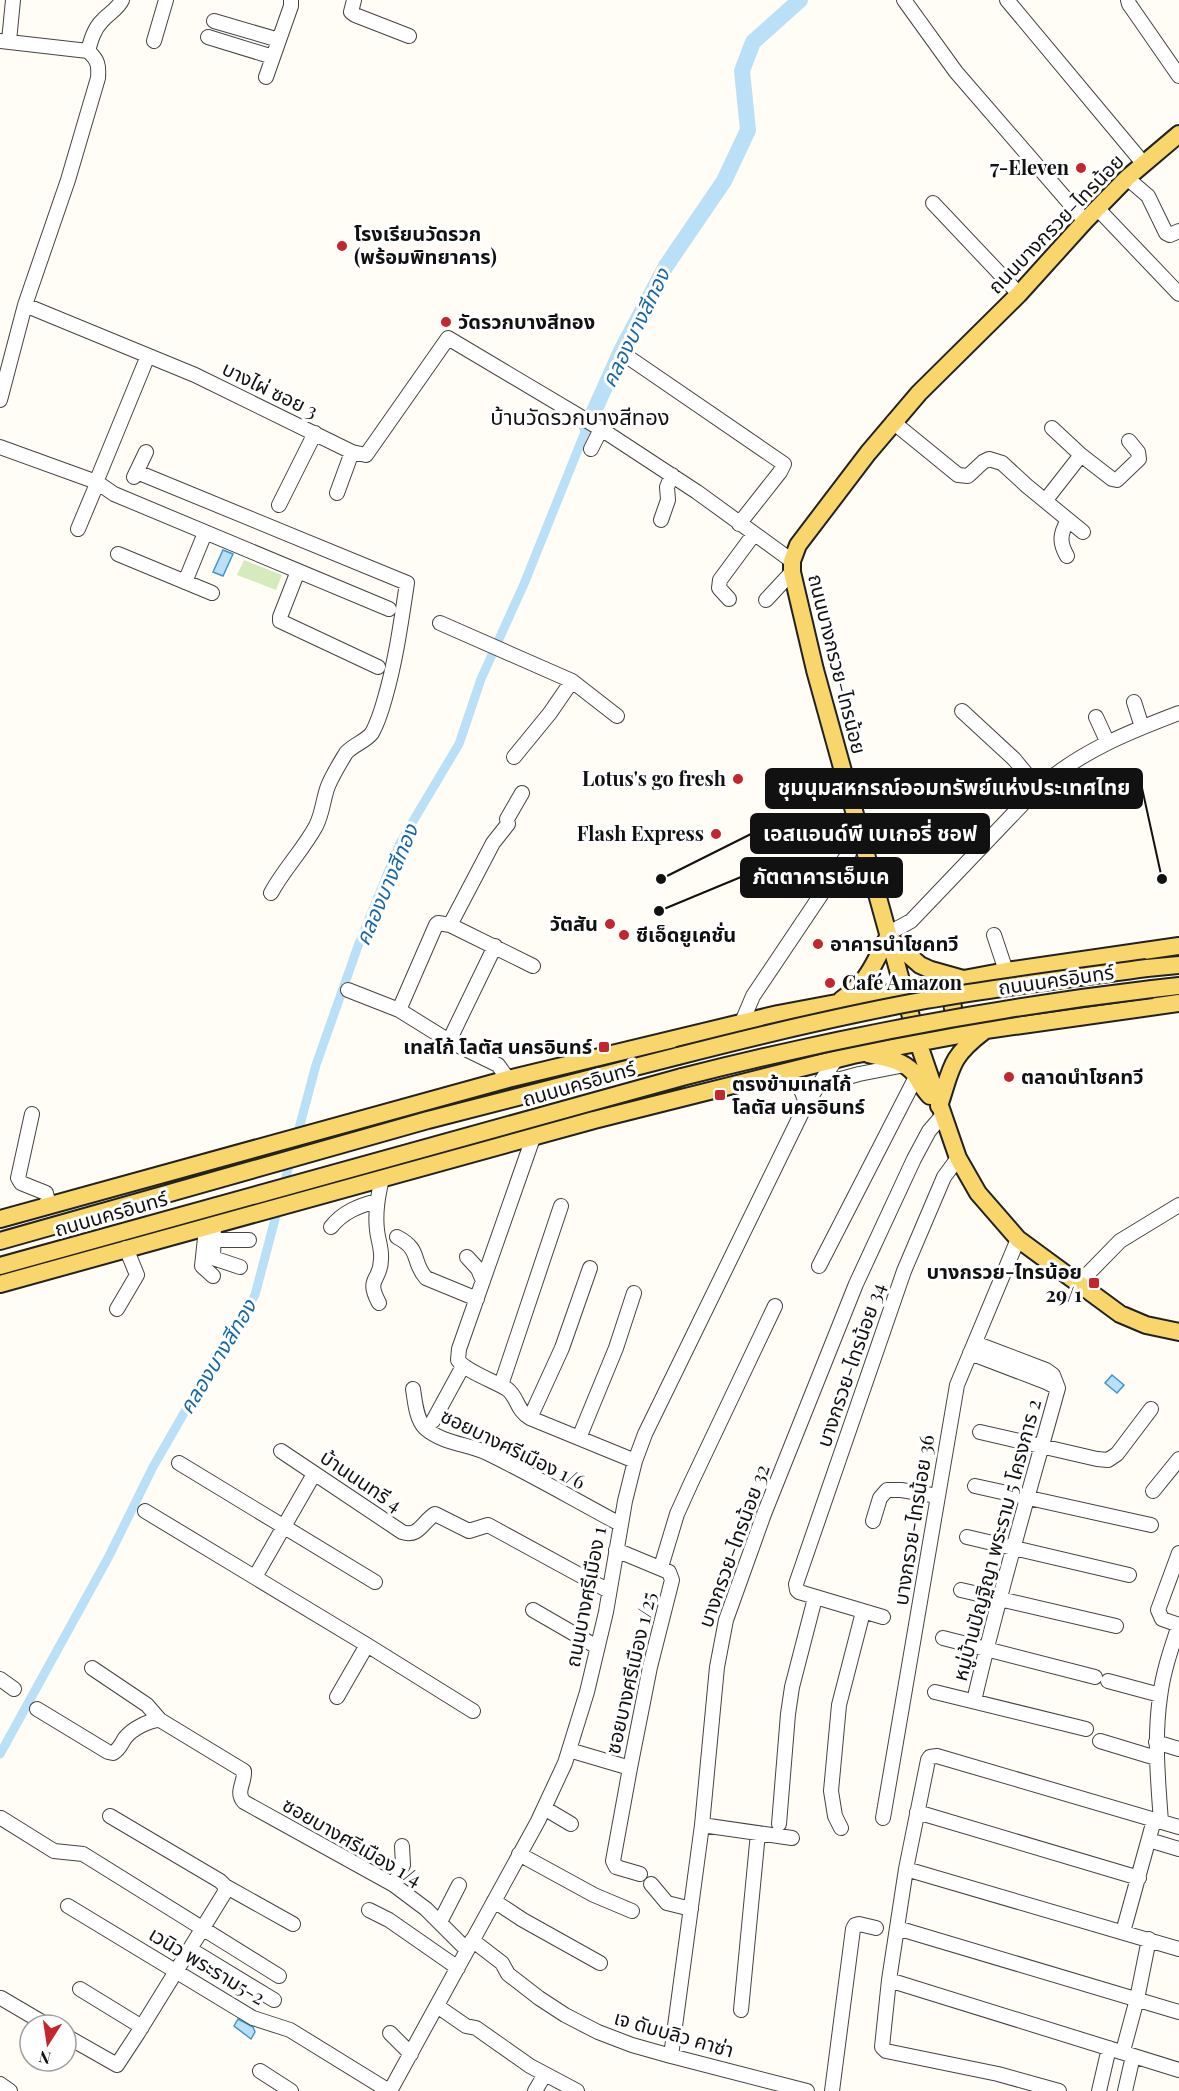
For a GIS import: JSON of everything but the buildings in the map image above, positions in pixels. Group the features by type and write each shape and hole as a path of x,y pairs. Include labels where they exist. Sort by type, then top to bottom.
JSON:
{"main road":[{"name":"ถนนบางกรวย-ไทรน้อย","path":"1179,134 1143,163 1097,208 1019,294 919,393 893,422 798,545 792,566 815,670 887,936 940,1111 958,1158 978,1193 1018,1239 1107,1306 1146,1325 1179,1332"},
{"path":"838,1003 871,973 887,936 920,965 963,979 953,993 953,1010 963,1022 986,1030"},
{"name":"ถนนนครอินทร์","path":"0,1219 508,1079 778,1014 1006,971 1179,946"},
{"name":"ถนนนครอินทร์","path":"0,1241 428,1120 807,1025 925,1000 1041,982 1179,965"},
{"name":"ถนนนครอินทร์","path":"0,1266 682,1077 851,1037 941,1019 1020,1006 1179,986"},
{"path":"838,1003 860,1006 868,1012 871,1019 872,1028 857,1054 888,1058 910,1071 940,1111"},
{"name":"ถนนนครอินทร์","path":"0,1284 126,1248 211,1230 255,1214 382,1178 857,1054 986,1030 1179,1004"},
{"path":"940,1111 951,1065 956,1056 986,1030"},
{"path":"428,1120 437,1113 495,1093 549,1069"},
{"path":"27,1276 40,1268 85,1250 105,1238"}],"street":[{"path":"0,400 25,306 68,180 98,78 99,64 88,51 4,41 13,0"},
{"path":"88,51 95,30 103,19 120,5 122,0"},
{"path":"154,41 166,0"},
{"path":"266,77 291,6 291,0"},
{"path":"354,0 351,12 355,15 409,36"},
{"path":"904,0 956,72 1085,221"},
{"path":"1007,0 1143,163"},
{"path":"1128,0 1179,76"},
{"path":"214,21 279,40"},
{"path":"208,37 273,57"},
{"path":"1127,178 1148,196 1166,233 1170,235 1179,231"},
{"path":"933,202 1019,294"},
{"path":"1097,208 1179,294"},
{"name":"บางไผ่ ซอย 3","path":"25,306 195,375 352,452"},
{"path":"338,493 352,452 366,455 448,338 599,428 672,475 754,534 792,566 765,600"},
{"path":"625,355 784,464 739,524"},
{"path":"78,529 145,363"},
{"path":"893,422 958,476 968,476 982,462 989,459 1002,463 1083,532"},
{"path":"591,449 599,428"},
{"path":"1052,428 1081,455 1112,479 1117,480 1139,459 1138,452 1129,441"},
{"path":"279,505 315,433"},
{"path":"0,447 97,481 114,494 389,609"},
{"path":"146,452 135,474 407,583 394,666 376,723 365,740 346,753 328,787 323,810 316,826 282,873 271,893"},
{"path":"1045,501 1081,455"},
{"path":"661,520 668,500 667,487 672,475"},
{"path":"1067,556 1060,544 1060,537 1068,520"},
{"path":"185,582 205,533"},
{"path":"729,599 719,588 720,580 754,534"},
{"path":"118,554 212,593"},
{"path":"298,571 280,621 378,667"},
{"path":"440,623 572,681 616,716"},
{"path":"514,757 550,713 572,681"},
{"path":"1134,702 1142,727"},
{"path":"962,711 1014,759 1038,788"},
{"path":"887,936 918,915 1038,788 1079,757 1107,741 1179,713"},
{"path":"1096,717 1107,741"},
{"path":"450,925 493,843 508,824 507,819 522,793"},
{"path":"742,1023 753,996 849,853"},
{"path":"399,1010 436,925 441,922 533,966"},
{"path":"994,935 1006,971"},
{"path":"449,1041 495,946"},
{"path":"348,990 399,1010 449,1041 498,1065 508,1079"},
{"name":"ถนนบางศรีเมือง 1","path":"390,2091 544,1808 569,1750 597,1647 620,1524 635,1461 653,1415 806,1104 836,1059"},
{"path":"819,1086 859,1074 910,1071 819,1266"},
{"path":"779,1073 801,1088 806,1104"},
{"name":"บางกรวย-ไทรน้อย 32","path":"670,2056 702,1825 719,1652 735,1591 860,1274 914,1159 940,1111"},
{"path":"32,1114 18,1178 21,1184 46,1193 49,1206"},
{"path":"433,1420 461,1364 459,1348 532,1138"},
{"name":"บางกรวย-ไทรน้อย 34","path":"815,1598 797,1590 796,1584 904,1271 944,1177 958,1158"},
{"path":"379,1303 372,1291 372,1286 381,1263 377,1202 382,1178"},
{"path":"331,1227 347,1212 377,1202"},
{"path":"1078,1284 1120,1241 1179,1205"},
{"path":"501,1385 561,1206"},
{"path":"211,1230 249,1240"},
{"path":"211,1230 213,1258 240,1267"},
{"path":"211,1230 202,1266 213,1276"},
{"path":"397,1238 412,1248 421,1272 426,1278 477,1299"},
{"name":"บางกรวย-ไทรน้อย 36","path":"883,1818 957,1385 1018,1239"},
{"path":"117,1309 137,1275 126,1248"},
{"path":"467,1257 478,1269 483,1281"},
{"path":"530,1418 562,1348 590,1268"},
{"path":"579,1438 616,1348 634,1293"},
{"path":"661,1567 677,1514 775,1306"},
{"name":"หมู่บ้านปัญฐิญา พระราม 5 โครงการ 2","path":"972,1348 1058,1388 1029,1497 998,1598 974,1701"},
{"path":"461,1364 510,1391 519,1410 530,1418 635,1461"},
{"name":"ซอยบางศรีเมือง 1/6","path":"413,1389 420,1419 429,1431 445,1440 485,1452 620,1524"},
{"path":"980,1432 1097,1459 1112,1458 1151,1409"},
{"name":"บ้านนนทรี 4","path":"281,1451 402,1532 408,1534 417,1532 435,1514 470,1531 488,1525 609,1591"},
{"path":"1153,1491 1179,1459"},
{"path":"179,1463 375,1582"},
{"path":"255,1577 314,1474"},
{"path":"975,1486 1151,1525"},
{"path":"873,1521 880,1498 887,1491 901,1490 938,1496"},
{"path":"145,1510 473,1711"},
{"path":"967,1537 1129,1575"},
{"name":"ซอยบางศรีเมือง 1/25","path":"616,1550 661,1567 671,1575 671,1585 645,1689 630,1768"},
{"path":"1123,1932 1149,1840 1158,1821 1156,1742 1160,1695 1172,1671 1179,1625 1162,1619 1158,1610 1179,1553"},
{"path":"961,1590 1116,1626"},
{"path":"779,1824 789,1705 815,1598 883,1617"},
{"path":"533,1610 597,1647"},
{"path":"841,1828 831,1799 836,1728 842,1689 863,1612"},
{"path":"943,1638 1160,1695"},
{"path":"337,1697 367,1645"},
{"path":"92,1668 147,1705 160,1720"},
{"path":"0,1679 14,1689"},
{"path":"935,1692 1086,1729"},
{"path":"37,1709 113,1753 120,1748 125,1737 131,1732 148,1722 160,1720"},
{"name":"ซอยบางศรีเมือง 1/4","path":"160,1720 244,1771 240,1797 278,1822 394,1885 469,1945"},
{"path":"1100,1741 1156,1758"},
{"path":"1156,1742 1179,1749"},
{"path":"569,1750 630,1768 613,1862 616,1867 640,1874"},
{"path":"1059,2091 998,2074 886,2051 882,2047 889,1980 906,1869 928,1760 930,1757 937,1756 1179,1827"},
{"path":"544,1808 571,1824"},
{"path":"917,1812 1139,1878"},
{"path":"110,1816 225,1886 293,1924"},
{"path":"1,1818 54,1851 83,1854 279,1976"},
{"path":"702,1825 792,1838"},
{"path":"741,2010 758,1833"},
{"path":"1149,1840 1179,1849"},
{"path":"394,1885 404,1865 402,1846"},
{"path":"519,1854 588,1892 632,1911"},
{"path":"906,1869 1179,1949"},
{"path":"651,1884 666,1903 691,1909"},
{"path":"440,1922 459,1885"},
{"path":"78,2044 117,2065 225,1892 225,1886"},
{"path":"494,1901 600,1963"},
{"name":"เวนิว พระราม5-2","path":"68,1906 252,2018 290,2030 390,2091"},
{"path":"369,1910 389,1920 458,1968"},
{"path":"832,2091 853,1929 859,1924 876,1928"},
{"path":"897,1928 1179,2013"},
{"path":"1125,2091 1128,2054 1149,1939"},
{"name":"เจ ดับบลิว คาซ่า","path":"469,1945 502,1964 508,1974 565,2015 598,2032 670,2056 807,2091"},
{"path":"190,1949 274,2000"},
{"path":"889,1980 1179,2070"},
{"path":"80,1989 142,2027"},
{"path":"1,1998 27,2013"},
{"path":"440,2002 470,2018 476,2028 545,2074 577,2091"},
{"path":"390,2033 411,2054"},
{"path":"1099,2091 1109,2048"},
{"path":"260,2071 291,2091"},
{"path":"535,2091 545,2074"},
{"path":"0,2084 10,2091"}],"green space":[{"path":"244,560 282,575 276,590 237,575"}],"water":[{"path":"223,550 233,554 223,576 213,572"},
{"path":"1112,1375 1124,1385 1117,1393 1105,1383"},
{"path":"238,2019 253,2027 255,2032 251,2039 234,2026"}],"waterway":[{"name":"คลองบางสีทอง","path":"587,427 622,349 666,266 724,181 748,130 742,71 753,42 800,0"},
{"name":"คลองบางสีทอง","path":"283,1188 316,1065 358,946 400,843 459,744 481,679 524,584 587,427"},
{"name":"คลองบางสีทอง","path":"0,1754 108,1558 153,1467 255,1295 279,1204"}],"place":[{"name":"7-Eleven","path":"1081,168"},
{"name":"โรงเรียนวัดรวก (พร้อมพิทยาคาร)","path":"342,246"},
{"name":"วัดรวกบางสีทอง","path":"446,322"},
{"name":"Lotus's go fresh","path":"738,779"},
{"name":"Flash Express","path":"716,834"},
{"name":"เอสแอนด์พี เบเกอรี่ ชอฟ","path":"661,879"},
{"name":"ชุมนุมสหกรณ์ออมทรัพย์แห่งประเทศไทย","path":"1162,879"},
{"name":"ภัตตาคารเอ็มเค","path":"659,911"},
{"name":"วัตสัน","path":"610,924"},
{"name":"ซีเอ็ดยูเคชั่น","path":"624,935"},
{"name":"อาคารนำโชคทวี","path":"818,944"},
{"name":"Café Amazon","path":"830,983"},
{"name":"เทสโก้ โลตัส นครอินทร์","path":"604,1047"},
{"name":"ตลาดนำโชคทวี","path":"1009,1077"},
{"name":"ตรงข้ามเทสโก้ โลตัส นครอินทร์","path":"720,1095"},
{"name":"บางกรวย-ไทรน้อย 29/1","path":"1094,1283"}],"district":[{"name":"บ้านวัดรวกบางสีทอง","path":"580,417"}]}
